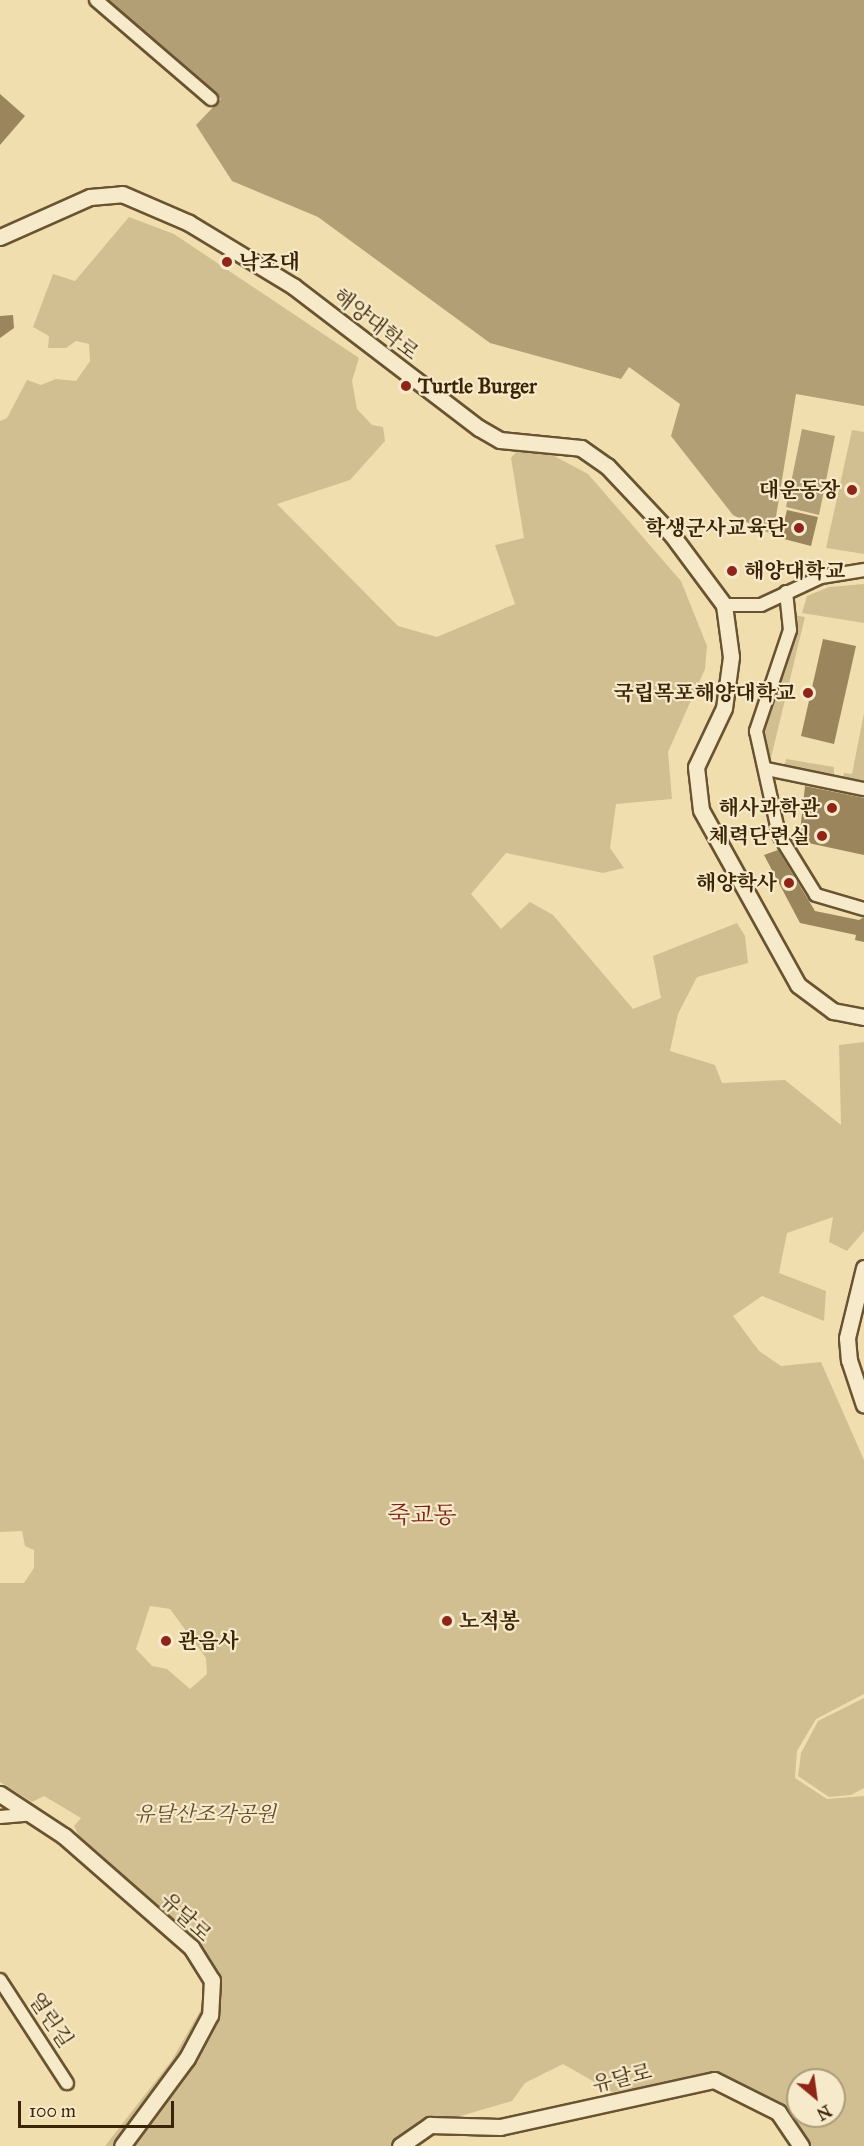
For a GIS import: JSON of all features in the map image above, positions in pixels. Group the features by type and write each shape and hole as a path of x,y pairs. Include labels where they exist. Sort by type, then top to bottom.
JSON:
{"street":[{"path":"96,0 211,99"},
{"name":"해양대학로","path":"0,237 90,197 122,194 189,224 293,286 479,428 501,440 551,441 581,448 607,466 672,535 724,605 731,657 724,708 696,767 701,810 798,986 833,1011 864,1017"},
{"path":"724,605 761,605 786,591 821,577 864,570"},
{"path":"786,591 790,630 781,667 758,716 758,747 767,769 781,839 816,895 864,909"},
{"path":"767,769 864,789"},
{"path":"864,1268 847,1338 849,1360 864,1406"},
{"name":"유달로","path":"0,1794 64,1836 191,1947 212,1980 210,2015 187,2058 122,2146"},
{"path":"0,1817 32,1814"},
{"name":"열린길","path":"0,1980 67,2083"},
{"name":"유달로","path":"400,2146 430,2125 500,2127 714,2080 778,2112 801,2146"}],"green space":[{"name":"유달산조각공원","path":"129,217 174,234 359,358 352,381 357,409 372,425 383,427 385,441 350,480 277,504 398,626 437,637 515,604 495,545 524,538 511,458 526,441 588,474 681,581 707,646 705,669 668,752 672,799 616,804 610,848 624,868 603,873 506,853 471,894 501,929 530,902 553,915 633,1009 661,998 653,956 737,923 745,936 748,963 697,977 678,1014 670,1051 715,1065 722,1083 785,1080 841,1125 839,1045 864,1042 864,1231 847,1251 829,1242 833,1217 787,1233 779,1273 826,1291 824,1321 762,1296 733,1316 759,1351 781,1366 821,1362 864,1460 864,1694 816,1719 797,1751 795,1778 827,1799 864,1796 864,2146 808,2146 800,2132 793,2128 846,2128 846,2068 786,2068 786,2124 707,2077 612,2092 563,2064 525,2083 512,2101 430,2125 413,2146 105,2146 172,2060 209,1995 190,1954 79,1836 74,1826 81,1818 44,1796 32,1802 0,1782 0,1583 24,1583 34,1568 34,1550 25,1546 22,1531 0,1532 0,421 7,418 27,380 41,385 56,379 76,381 90,361 89,344 76,341 66,348 48,348 49,336 33,327 53,274 75,281","holes":["150,1606 170,1609 206,1658 207,1674 190,1689 167,1669 152,1666 136,1649"]},
{"name":"대운동장","path":"852,430 864,432 864,554 826,548"},
{"path":"864,584 864,623 802,613 807,596 829,587"},
{"path":"793,615 805,617 770,762 762,737 764,717 783,676"},
{"path":"864,713 864,784 843,780 844,773 852,774"},
{"path":"786,759 834,767 834,777 784,769"},
{"path":"864,1698 864,1788 851,1795 829,1797 798,1776 801,1753 818,1721"}],"shaded area":[{"path":"108,0 864,0 864,406 796,394 773,535 733,515 671,436 680,404 629,367 621,379 490,343 318,217 232,181 196,125 221,99"},
{"path":"802,429 835,436 819,515 786,507"}],"building":[{"path":"0,94 25,116 0,145"},
{"path":"13,315 14,328 0,338 0,316"},
{"name":"학생군사교육단","path":"787,510 818,517 811,546 780,538"},
{"path":"823,639 856,646 834,744 801,736"},
{"path":"805,786 864,798 864,855 799,841"},
{"name":"해양학사","path":"778,850 815,911 859,920 864,917 864,942 855,940 856,935 800,923 764,855"}],"place":[{"name":"낙조대","path":"227,262"},
{"name":"Turtle Burger","path":"406,386"},
{"name":"대운동장","path":"852,490"},
{"name":"학생군사교육단","path":"799,528"},
{"name":"해양대학교","path":"732,571"},
{"name":"국립목포해양대학교","path":"808,693"},
{"name":"해사과학관","path":"832,808"},
{"name":"체력단련실","path":"822,836"},
{"name":"해양학사","path":"789,883"},
{"name":"노적봉","path":"447,1621"},
{"name":"관음사","path":"166,1641"}],"district":[{"name":"죽교동","path":"422,1516"}]}
